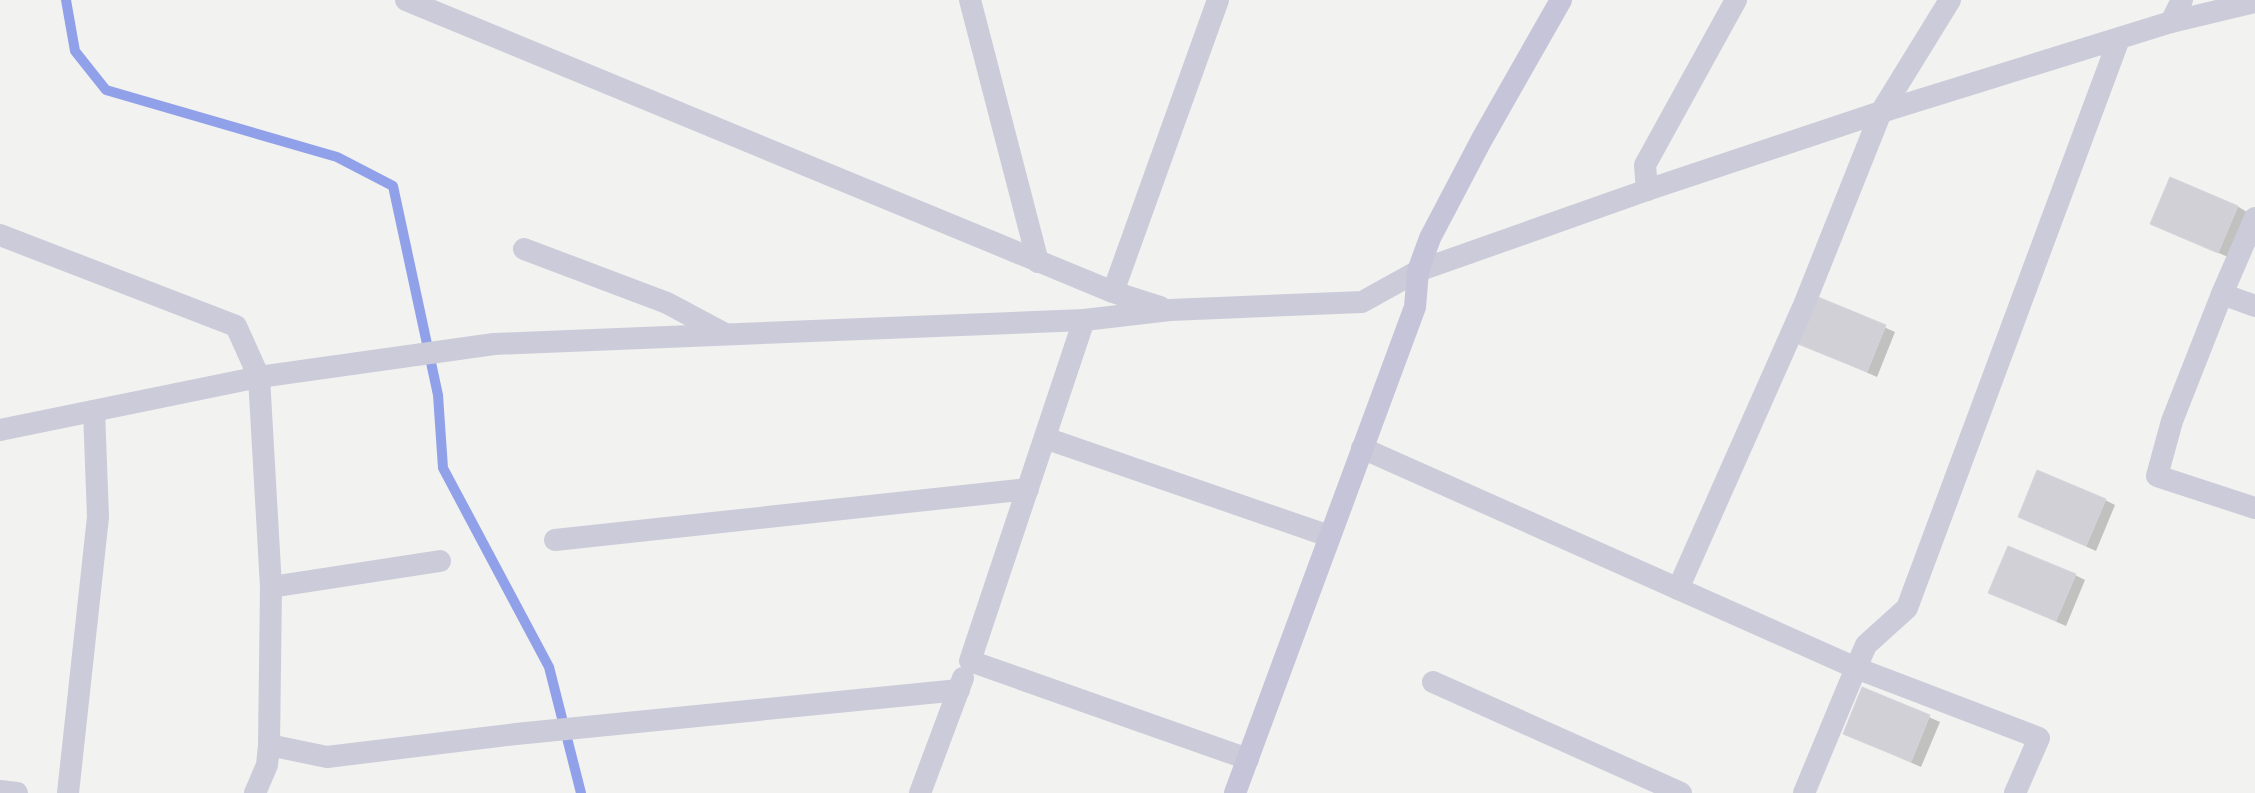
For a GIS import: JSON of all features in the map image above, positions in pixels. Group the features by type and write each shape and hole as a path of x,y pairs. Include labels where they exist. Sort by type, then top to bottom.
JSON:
{"main road":[{"path":"1235,793 1415,307 1418,271 1430,238 1482,139 1562,0"}],"street":[{"path":"406,0 1038,262 1113,292 1170,310"},
{"path":"970,0 1038,262"},
{"path":"1113,292 1218,0"},
{"path":"1647,190 1645,165 1736,0"},
{"path":"1678,589 1804,305 1881,112 1950,0"},
{"path":"2171,22 2182,0"},
{"path":"0,430 94,412 259,377 494,344 1084,320 1170,310 1362,302 1418,271 1647,190 1881,112 2171,22 2255,2"},
{"path":"1804,793 1866,645 1907,608 2119,39"},
{"path":"2255,218 2222,294 2172,421 2157,476 2255,508"},
{"path":"0,235 236,326 259,377 271,587 269,745 267,765 255,793"},
{"path":"524,249 667,303 725,334"},
{"path":"2222,294 2255,306"},
{"path":"920,793 970,661 1084,320"},
{"path":"68,793 98,517 94,412"},
{"path":"1045,438 1329,536"},
{"path":"1362,448 1856,668 2039,738 2015,793"},
{"path":"555,540 1028,489"},
{"path":"271,587 440,561"},
{"path":"970,661 1248,759"},
{"path":"1433,682 1681,793"},
{"path":"269,745 327,757 516,734 592,728 959,690"},
{"path":"0,791 17,793"}],"building":[{"path":"2170,177 2238,206 2218,253 2150,224"},
{"path":"1818,297 1886,325 1867,372 1798,344"},
{"path":"2037,470 2106,499 2086,546 2018,517"},
{"path":"2008,546 2076,574 2056,621 1988,593"},
{"path":"1862,687 1930,715 1911,762 1843,734"}],"waterway":[{"path":"66,0 75,51 106,90 337,157 393,186 438,395 443,468 549,667 581,793"}]}
